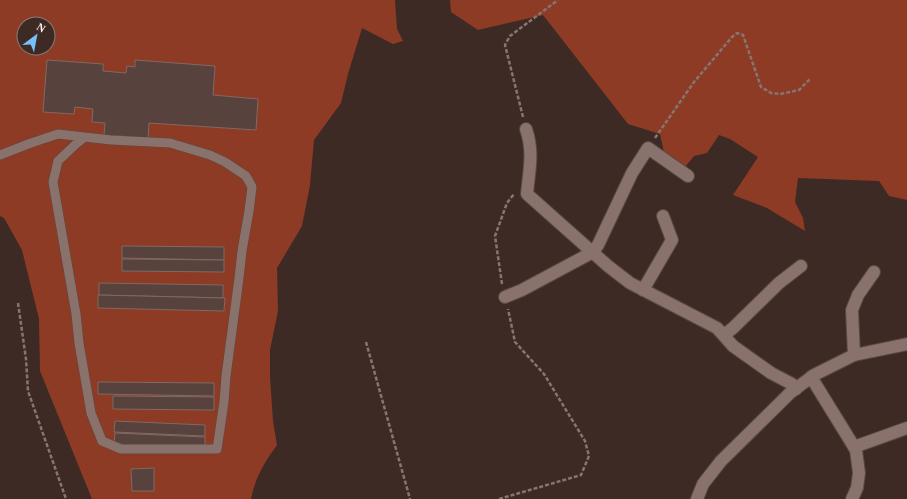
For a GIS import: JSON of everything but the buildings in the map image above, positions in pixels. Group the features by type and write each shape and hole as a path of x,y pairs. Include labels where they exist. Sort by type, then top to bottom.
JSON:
{"street":[{"path":"526,130 531,154 527,194 608,266 630,283 718,328 733,346 771,373 792,384 796,389"},
{"path":"505,297 522,290 592,252 598,245 632,173 648,148 688,176"},
{"path":"643,290 672,240 663,216"},
{"path":"724,336 779,283 801,266"},
{"path":"854,355 852,310 858,295 874,272"},
{"path":"697,499 703,484 721,461 796,389 811,377 854,355 907,344"},
{"path":"811,377 856,450 859,473 857,488 852,499"},
{"path":"854,447 907,428"}],"lane":[{"path":"0,155 58,134 170,143 195,150 225,162 246,176 252,187 242,251 217,449 121,450 102,441 91,413 79,343 76,314 53,182 58,161 85,137"}],"path":[{"path":"526,130 505,45 510,36 558,0"},
{"path":"648,148 694,82 737,33 743,35 761,87 770,93 780,94 799,90 810,79"},
{"path":"499,499 581,475 589,456 585,441 544,374 516,342 505,297 495,236 507,203 516,191 528,187"},
{"path":"18,303 26,359 28,391 66,499"},
{"path":"366,342 410,499"}],"shaded area":[{"path":"0,0 395,0 397,29 403,41 393,44 362,28 341,103 314,140 310,185 302,226 277,268 278,311 270,350 270,377 273,421 277,445 261,470 255,483 251,499 92,499 40,371 39,319 22,250 4,218 0,216"},
{"path":"450,0 907,0 907,200 889,196 879,181 798,178 795,202 803,218 805,231 767,208 733,195 758,157 730,139 719,135 707,153 694,156 685,167 664,152 660,134 628,124 543,15 478,30 451,12"}]}
